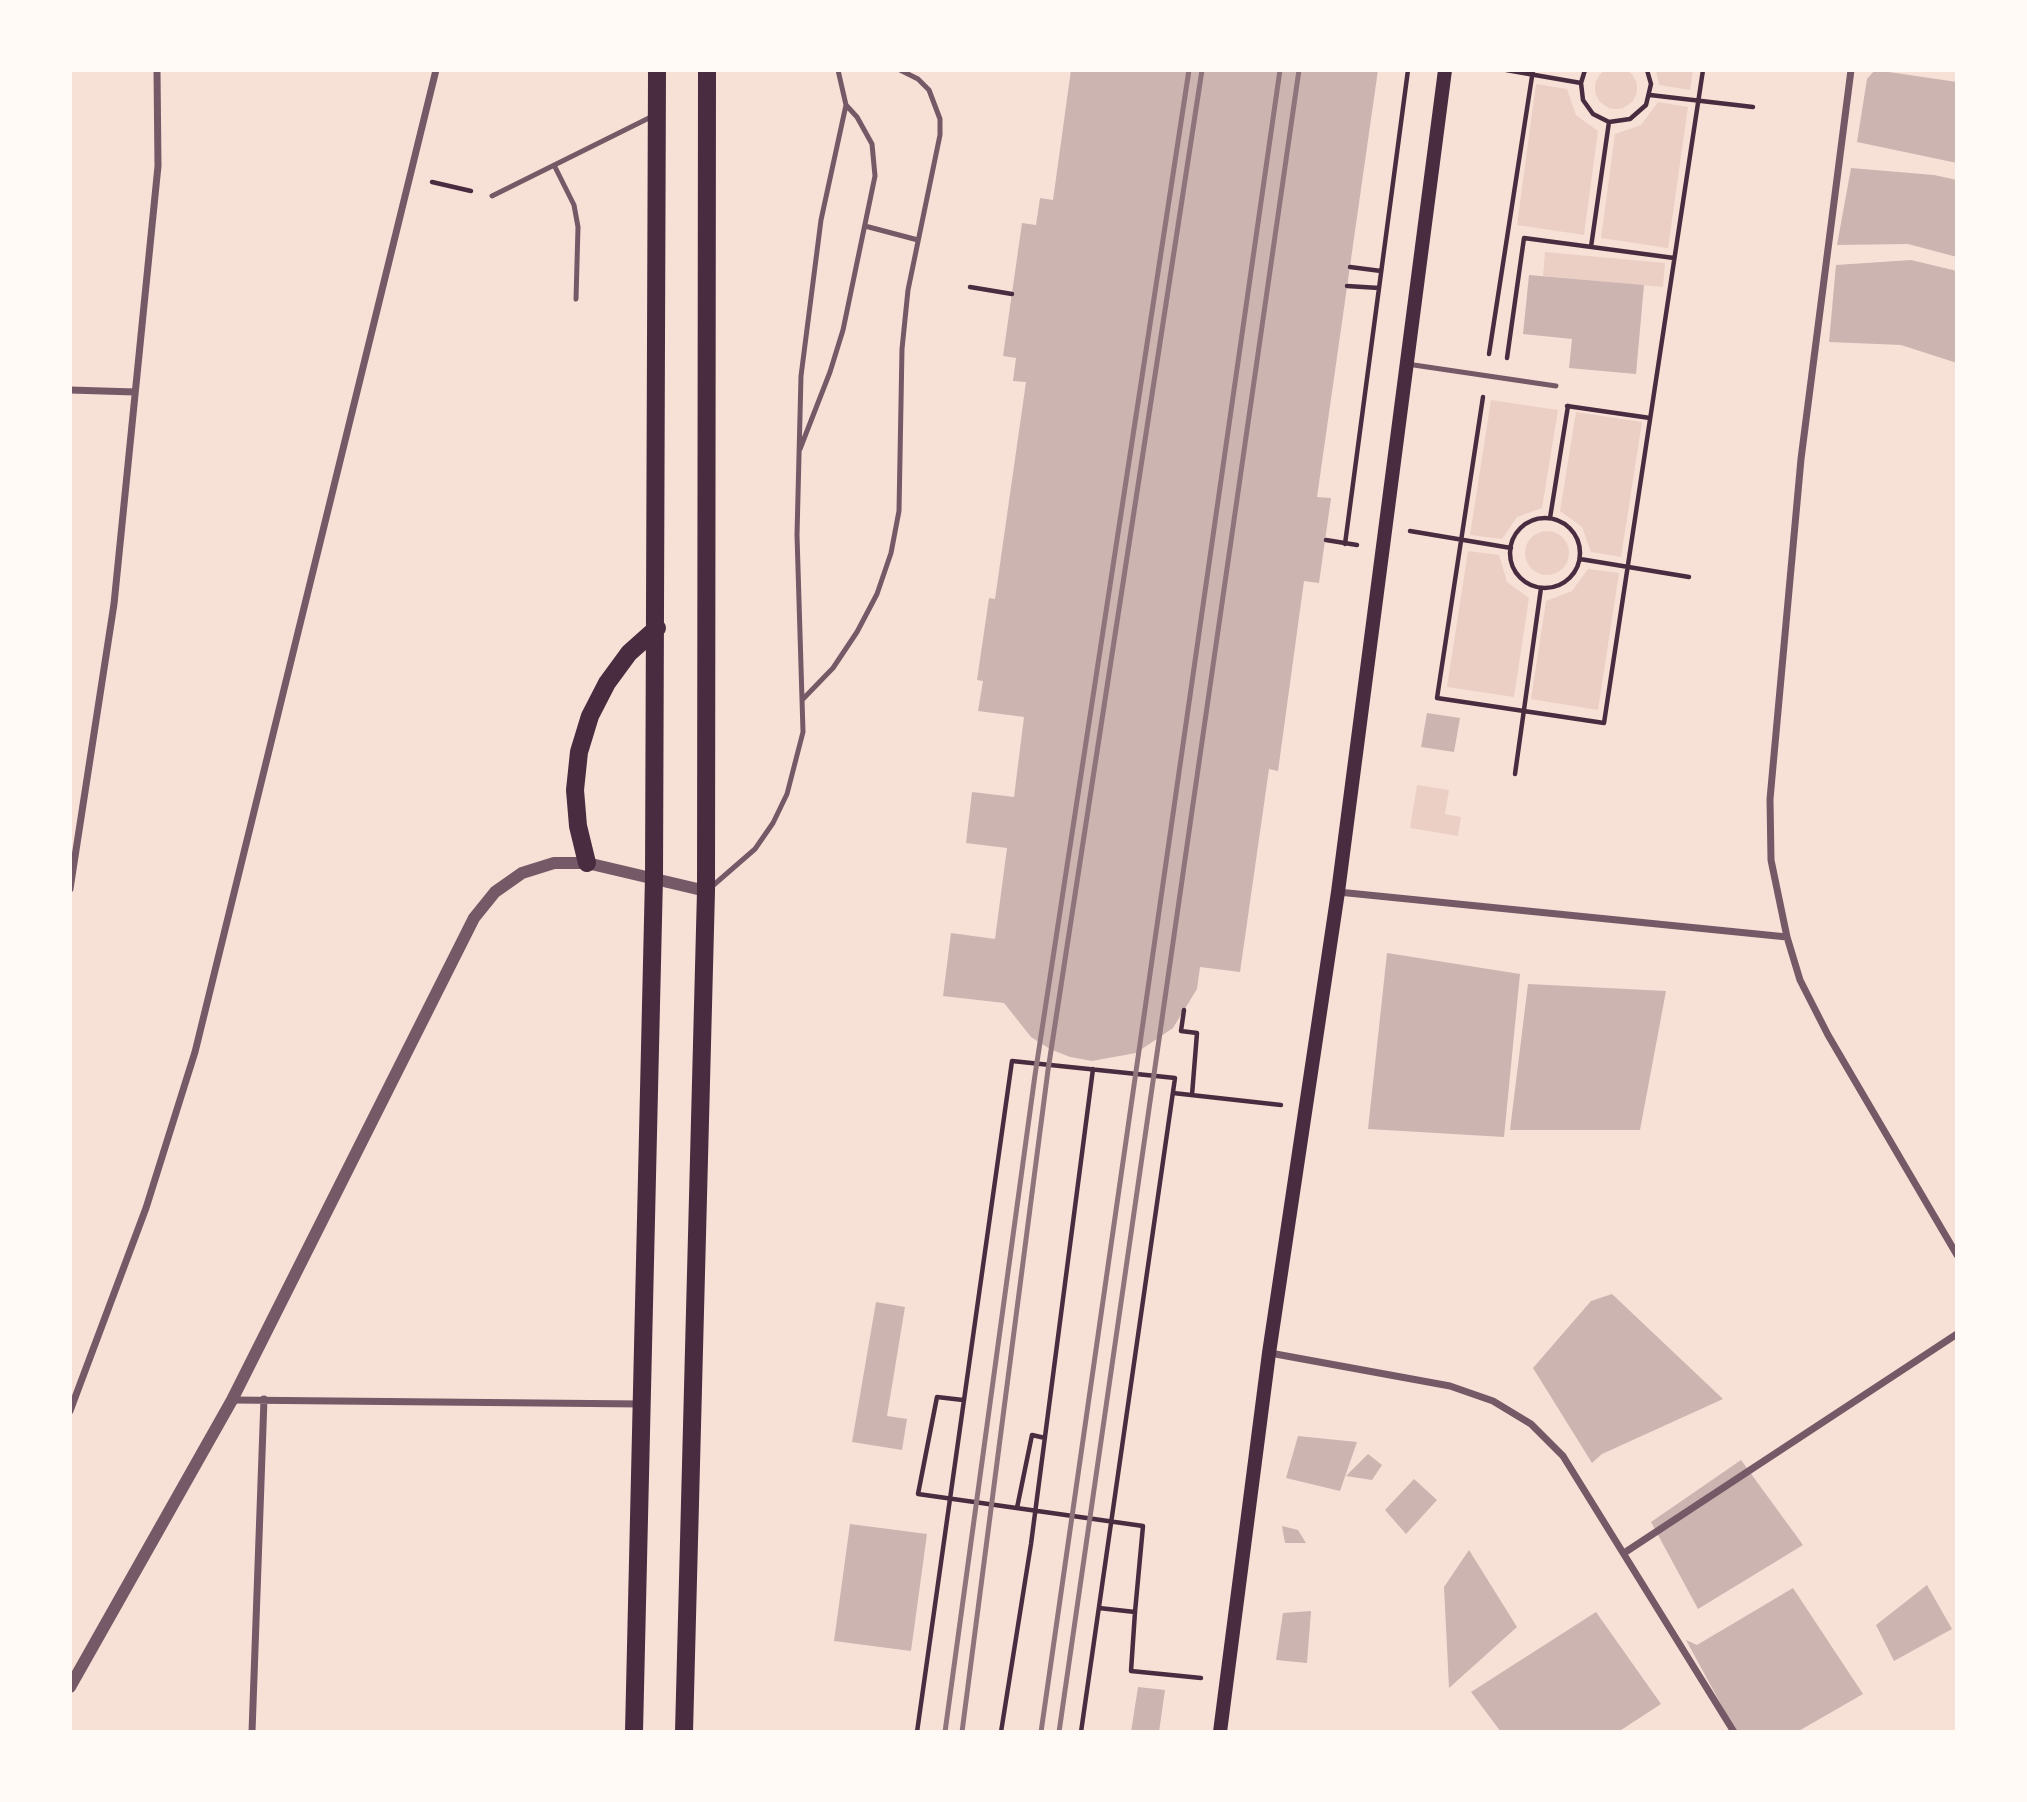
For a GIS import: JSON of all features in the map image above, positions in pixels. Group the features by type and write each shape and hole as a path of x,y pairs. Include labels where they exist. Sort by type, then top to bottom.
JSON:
{"main road":[{"path":"634,1732 654,877 657,70"},
{"path":"684,1732 706,891 707,70"},
{"path":"1220,1732 1269,1353 1338,892 1445,70"},
{"path":"587,863 578,826 575,790 582,740 590,716 607,683 629,653 657,628"}],"street":[{"path":"70,889 114,604 158,166 157,70"},
{"path":"70,1411 146,1208 195,1052 436,70"},
{"path":"1851,70 1801,459 1770,799 1771,860 1787,937 1800,980 1828,1035 1957,1255"},
{"path":"70,390 135,392"},
{"path":"70,1687 232,1400 474,918 495,892 522,873 554,863 587,863 706,891"},
{"path":"1338,892 1787,937"},
{"path":"1624,1553 1957,1334"},
{"path":"1269,1353 1450,1386 1493,1401 1531,1424 1563,1456 1734,1732"},
{"path":"252,1732 264,1399"},
{"path":"232,1400 642,1404"}],"lane":[{"path":"797,455 830,372 853,285 875,176 875,160 865,130 846,105 838,70"},
{"path":"803,699 833,668 857,632 877,594 891,553 899,511 902,468 902,349 918,240 940,135 940,119 929,90 918,79 900,70"},
{"path":"706,891 755,849 788,794 803,732 797,455 810,298 821,220 846,105"},
{"path":"492,196 656,114"},
{"path":"554,165 574,205 578,227 576,299"},
{"path":"865,226 918,240"},
{"path":"1407,364 1556,386"}],"path":[{"path":"1345,544 1408,70"},
{"path":"1506,70 1533,72 1581,83"},
{"path":"1585,70 1581,83 1583,100 1587,107 1609,122 1630,119 1639,113 1650,95 1647,70"},
{"path":"1533,72 1437,698 1604,723 1703,70"},
{"path":"1650,95 1753,107"},
{"path":"1591,247 1609,122"},
{"path":"410,177 492,196"},
{"path":"1489,356 1507,358 1524,239 1674,258"},
{"path":"1350,267 1381,271"},
{"path":"1347,286 1379,288"},
{"path":"970,287 1012,294"},
{"path":"1550,518 1568,406"},
{"path":"1550,518 1561,522 1577,537 1580,559 1570,578 1552,587 1541,588 1521,579 1514,570 1511,548 1520,529 1529,522 1550,518"},
{"path":"1385,527 1511,548"},
{"path":"1580,559 1689,577"},
{"path":"1515,774 1541,588"},
{"path":"1184,1010 1181,1031 1197,1033 1192,1094"},
{"path":"918,1732 1012,1060 1175,1078 1082,1732"},
{"path":"1001,1732 1045,1438 1093,1069"},
{"path":"1173,1093 1306,1108"},
{"path":"963,1401 937,1397 918,1494 1143,1526 1131,1671 1226,1680"},
{"path":"1017,1508 1032,1435 1045,1438"},
{"path":"1099,1608 1135,1612"}],"shaded area":[{"path":"1616,67 1631,73 1637,88 1631,103 1616,109 1601,103 1595,88 1601,73"},
{"path":"1656,70 1693,70 1690,90 1659,85"},
{"path":"1536,84 1567,89 1576,115 1598,131 1584,235 1517,225"},
{"path":"1658,102 1688,107 1668,248 1601,238 1615,134 1641,125"},
{"path":"1545,252 1665,263 1663,287 1543,276"},
{"path":"1491,400 1558,410 1542,508 1517,517 1502,539 1470,535"},
{"path":"1576,412 1642,422 1621,557 1591,552 1582,527 1560,511"},
{"path":"1547,531 1563,537 1569,553 1563,569 1547,575 1531,569 1525,553 1531,537"},
{"path":"1468,551 1499,555 1507,582 1529,598 1514,697 1447,687"},
{"path":"1588,569 1619,573 1598,710 1531,699 1546,601 1572,591"},
{"path":"1417,785 1449,790 1445,814 1461,817 1458,836 1410,828"}],"building":[{"path":"1071,70 1378,70 1317,497 1331,498 1319,583 1304,581 1278,771 1269,769 1240,972 1200,967 1197,989 1173,1028 1136,1053 1092,1061 1070,1057 1031,1037 1004,1003 943,996 951,933 995,939 1007,848 966,843 972,792 1014,797 1024,717 978,711 983,681 977,680 989,598 995,599 1026,382 1013,381 1016,358 1003,356 1022,223 1036,225 1040,198 1053,200"},
{"path":"1875,70 1957,82 1957,163 1857,142 1867,79"},
{"path":"1851,168 1934,175 1957,180 1957,257 1908,244 1837,245"},
{"path":"1911,260 1957,271 1957,363 1901,345 1829,342 1836,265"},
{"path":"1529,275 1644,285 1636,374 1569,368 1572,339 1523,334"},
{"path":"1427,713 1460,718 1454,752 1421,747"},
{"path":"1387,953 1520,974 1504,1137 1368,1129"},
{"path":"1528,984 1666,991 1640,1130 1510,1130"},
{"path":"1612,1294 1723,1399 1602,1454 1592,1463 1533,1368 1591,1301"},
{"path":"876,1302 905,1307 887,1416 907,1419 902,1450 852,1442"},
{"path":"1298,1436 1357,1442 1340,1491 1286,1478"},
{"path":"1368,1454 1382,1465 1372,1480 1346,1476"},
{"path":"1741,1460 1803,1545 1698,1609 1651,1522"},
{"path":"1414,1479 1437,1500 1406,1534 1385,1510"},
{"path":"850,1524 927,1534 911,1651 834,1641"},
{"path":"1282,1526 1298,1530 1306,1543 1285,1543"},
{"path":"1469,1550 1517,1627 1449,1688 1444,1587"},
{"path":"1927,1585 1952,1629 1894,1661 1876,1625"},
{"path":"1793,1588 1863,1694 1797,1732 1736,1732 1686,1640 1697,1645"},
{"path":"1311,1611 1307,1663 1276,1660 1283,1613"},
{"path":"1596,1612 1661,1704 1618,1732 1501,1732 1471,1692"},
{"path":"1138,1687 1165,1690 1159,1732 1131,1732"}],"railway":[{"path":"945,1732 1035,1075 1189,70"},
{"path":"962,1732 1048,1070 1202,70"},
{"path":"1041,1732 1280,70"},
{"path":"1059,1732 1299,70"}]}
